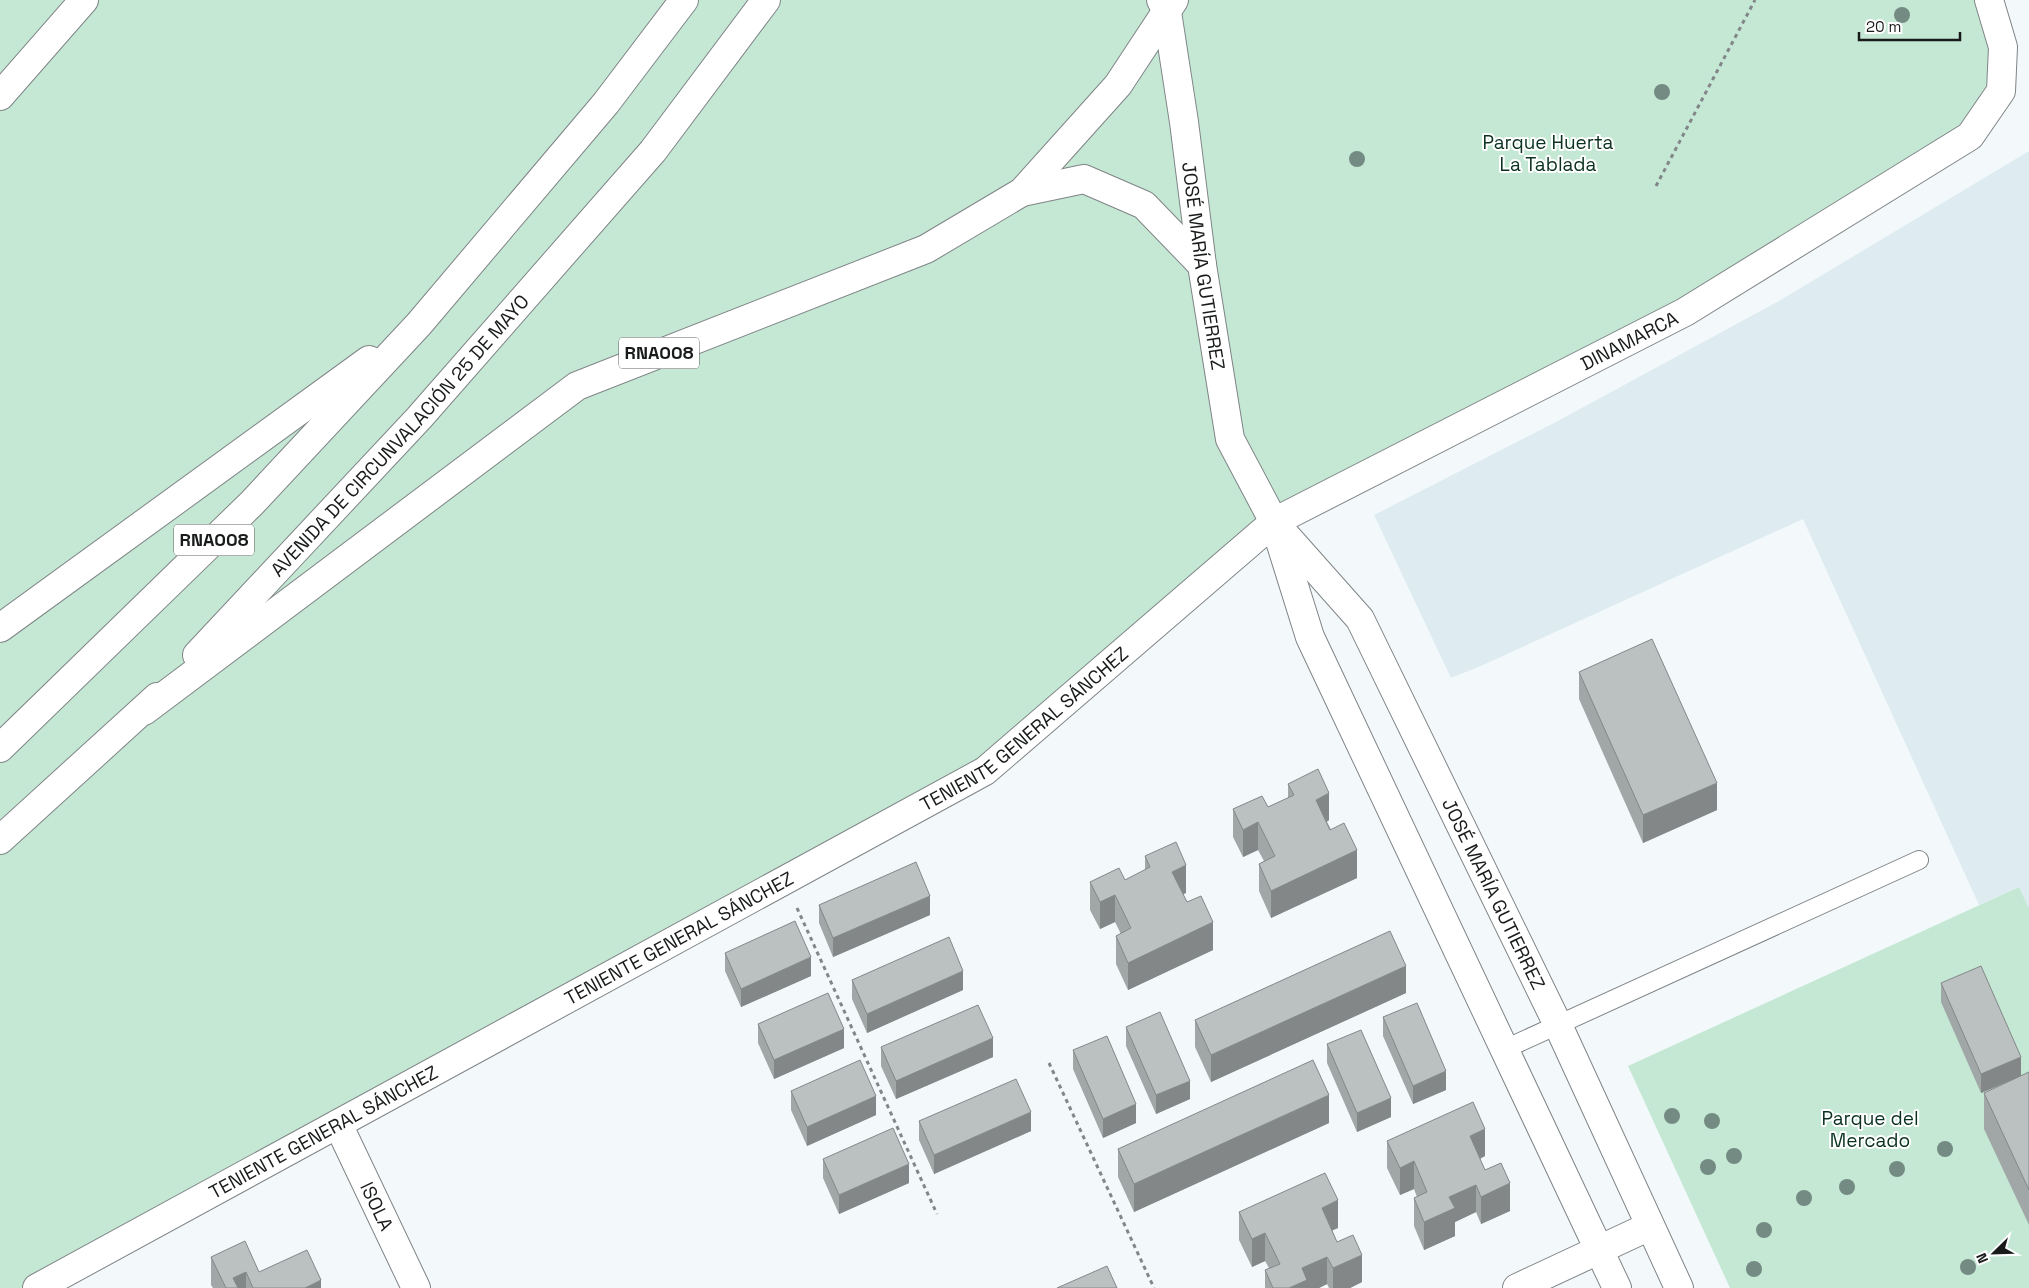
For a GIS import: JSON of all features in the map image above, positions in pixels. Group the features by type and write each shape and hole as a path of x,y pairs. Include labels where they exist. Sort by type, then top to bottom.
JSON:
{"main road":[{"path":"0,96 84,0"},
{"name":"RNA008","path":"0,748 252,503 418,324 606,103 684,0"},
{"name":"AVENIDA DE CIRCUNVALACIÓN 25 DE MAYO","path":"0,840 144,711 432,404 653,151 766,0"},
{"name":"DINAMARCA","path":"1274,522 1685,312 1970,136 2001,90 2003,47 1989,0"},
{"name":"RNA008","path":"144,711 577,386 926,249 1022,192 1118,86 1167,4"},
{"name":"JOSÉ MARÍA GUTIERREZ","path":"1167,4 1202,265 1230,439 1274,522 1310,638 1617,1288"},
{"path":"1022,192 1084,179 1144,205 1202,265"},
{"name":"RNA008","path":"0,628 107,548 418,324"},
{"name":"JOSÉ MARÍA GUTIERREZ","path":"1274,522 1360,619 1558,1025 1679,1288"},
{"name":"TENIENTE GENERAL SÁNCHEZ","path":"38,1288 985,770 1274,522"},
{"name":"ISOLA","path":"338,1124 416,1288"},
{"path":"1517,1288 1650,1226"}],"lane":[{"path":"1505,1049 1919,860"}],"path":[{"path":"1656,186 1755,0"},
{"path":"784,880 937,1214"},
{"path":"1049,1063 1154,1288"}],"shaded area":[{"path":"2029,151 2029,908 2019,887 1979,905 1803,519 1451,678 1374,515 1554,423 1777,302"}],"green space":[{"name":"Parque Huerta La Tablada","path":"0,0 1989,0 2003,47 1970,136 1685,312 1274,522 985,771 37,1288 0,1288"},
{"name":"Parque del Mercado","path":"2019,887 2029,908 2029,1288 1730,1288 1628,1066"}],"building":[{"path":"1652,639 1717,783 1643,815 1579,672"},
{"path":"1318,769 1329,793 1316,800 1330,830 1344,823 1357,850 1271,891 1259,864 1275,856 1258,822 1243,830 1233,809 1262,796 1268,807 1294,795 1288,784"},
{"path":"1176,842 1186,865 1172,872 1187,902 1201,896 1213,922 1128,963 1116,936 1131,928 1115,895 1100,902 1090,882 1119,868 1125,880 1150,867 1145,856"},
{"path":"916,862 930,896 833,938 819,905"},
{"path":"795,921 811,957 741,989 725,953"},
{"path":"1390,931 1406,966 1211,1055 1195,1020"},
{"path":"949,937 963,971 867,1014 852,980"},
{"path":"1981,966 2021,1057 1981,1074 1941,983"},
{"path":"828,993 844,1029 774,1060 758,1024"},
{"path":"1417,1003 1446,1071 1413,1086 1383,1017"},
{"path":"978,1005 993,1038 896,1081 881,1047"},
{"path":"1160,1012 1190,1081 1156,1095 1126,1027"},
{"path":"1361,1030 1391,1098 1357,1113 1327,1044"},
{"path":"1107,1036 1136,1104 1103,1119 1073,1050"},
{"path":"860,1060 876,1096 807,1127 791,1091"},
{"path":"1313,1060 1329,1095 1134,1184 1118,1149"},
{"path":"2029,1072 2029,1190 1984,1093"},
{"path":"1016,1079 1031,1112 934,1155 919,1121"},
{"path":"1473,1102 1485,1129 1470,1136 1485,1170 1501,1163 1510,1183 1481,1197 1476,1185 1449,1197 1455,1208 1424,1222 1414,1198 1427,1192 1414,1161 1400,1168 1387,1141"},
{"path":"893,1128 909,1164 839,1195 823,1159"},
{"path":"1325,1173 1338,1200 1322,1208 1337,1242 1353,1235 1362,1255 1333,1268 1327,1257 1302,1268 1307,1280 1289,1288 1273,1288 1265,1270 1280,1264 1265,1233 1252,1239 1239,1212"},
{"path":"245,1241 259,1272 307,1250 321,1280 305,1288 253,1288 246,1272 233,1278 238,1288 226,1288 211,1257"},
{"path":"1107,1266 1117,1288 1057,1288"}]}
